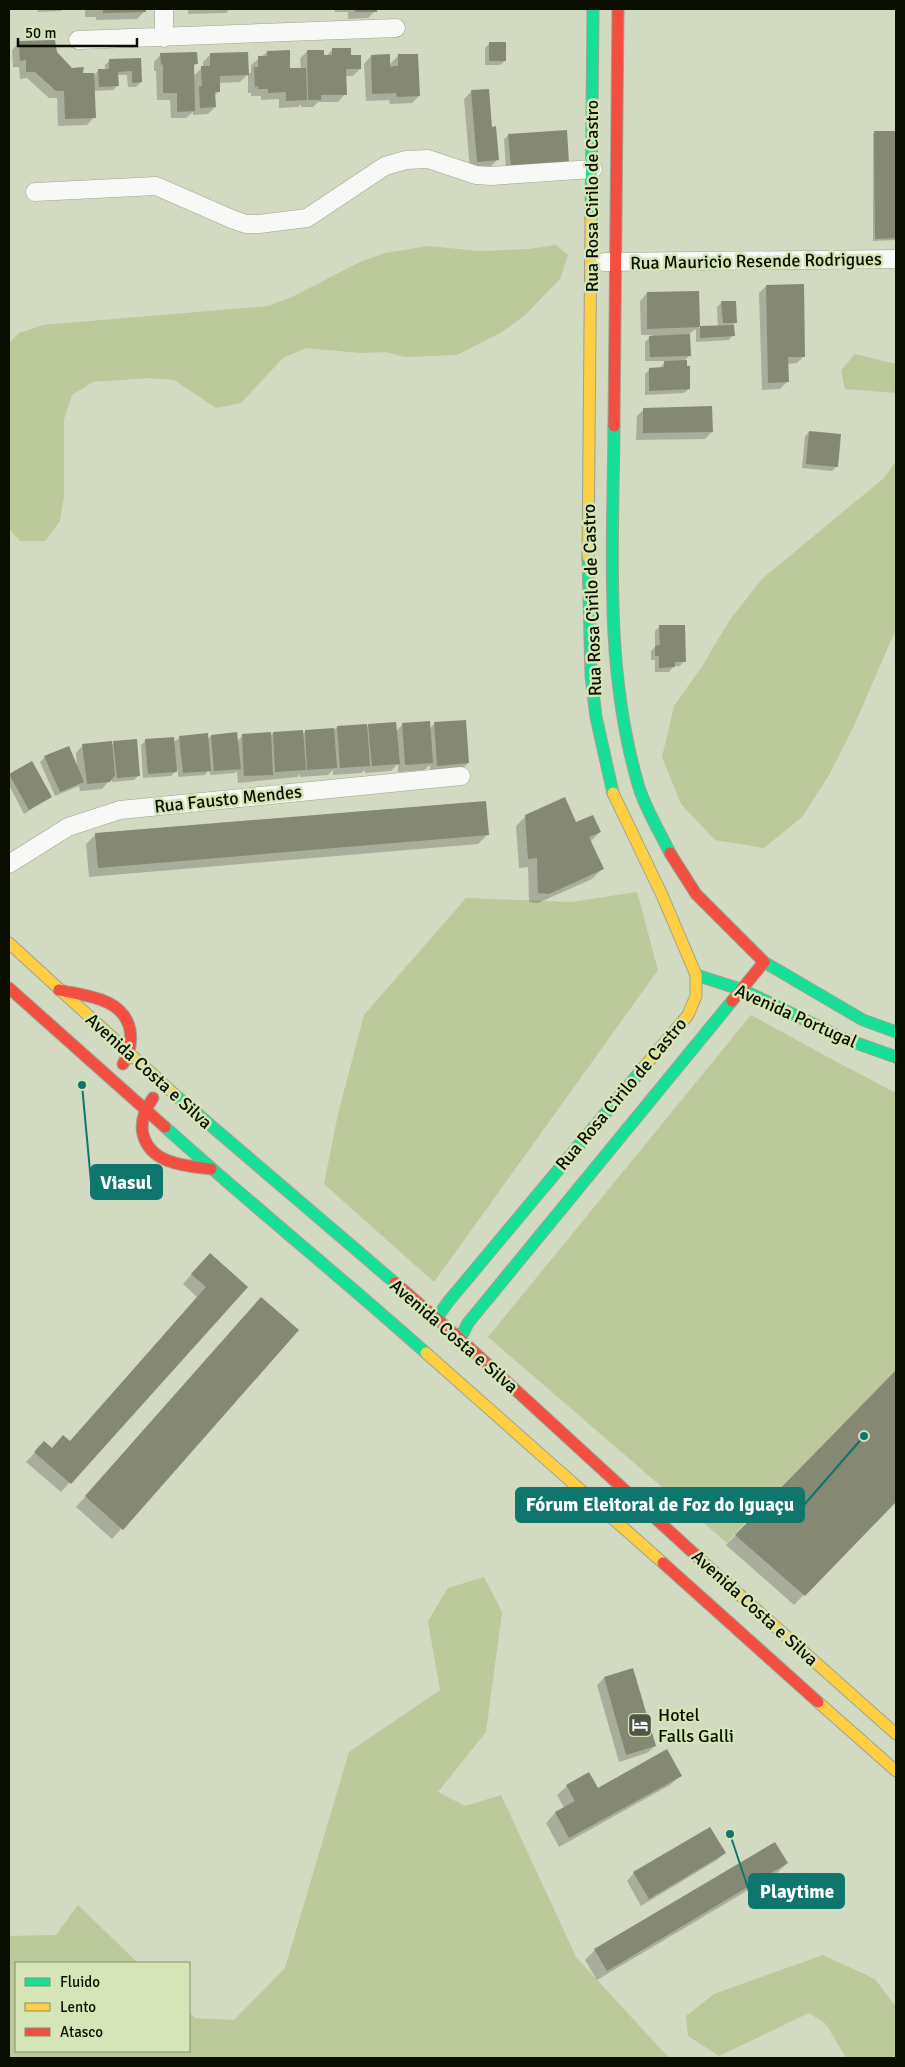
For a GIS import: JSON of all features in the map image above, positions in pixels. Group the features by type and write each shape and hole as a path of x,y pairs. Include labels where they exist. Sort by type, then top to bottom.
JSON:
{"main road":[{"name":"Rua Rosa Cirilo de Castro","path":"436,1319 448,1302 688,1015 696,996 696,975 662,895 626,790 595,709 591,676 588,601 593,9"},
{"path":"618,9 612,602 626,790"},
{"path":"588,601 612,602"},
{"name":"Avenida Portugal","path":"626,790 696,894 764,962 862,1020 896,1032"},
{"name":"Avenida Costa e Silva","path":"9,944 178,1097 460,1339 727,1584 896,1734"},
{"path":"460,1339 468,1323 743,990 764,962"},
{"name":"Avenida Portugal","path":"696,975 743,990 842,1038 896,1056"},
{"name":"Avenida Costa e Silva","path":"9,988 211,1169 354,1288 896,1772"},
{"path":"58,990 96,998 120,1008 127,1018 132,1041 129,1054 119,1068 101,1070"},
{"path":"178,1097 161,1096 154,1098 145,1109 142,1124 143,1140 150,1150 160,1158 173,1163 211,1169"}],"street":[{"path":"164,9 164,38"},
{"path":"78,40 396,28"},
{"path":"35,192 156,186 234,220 246,224 259,224 307,218 385,166 406,160 428,159 476,175 491,176 593,168"},
{"name":"Rua Mauricio Resende Rodrigues","path":"592,262 896,260"},
{"name":"Rua Fausto Mendes","path":"9,864 68,827 120,810 461,776"}],"green space":[{"path":"556,245 568,255 560,279 524,316 502,332 457,355 406,357 386,352 361,353 306,348 283,358 241,403 216,408 174,380 148,378 93,382 72,395 64,419 64,497 60,521 45,541 20,541 9,529 9,343 19,333 43,325 268,306 292,297 360,262 385,253 428,246 480,251 529,249"},
{"path":"855,354 896,364 896,397 895,393 845,389 841,370"},
{"path":"896,461 896,629 853,728 829,775 802,817 764,848 715,840 681,804 662,757 674,706 703,665 729,621 762,579 884,478"},
{"path":"637,892 658,970 434,1282 324,1184 338,1114 364,1015 466,898 571,902"},
{"path":"751,1015 896,1093 896,1379 887,1399 757,1510 727,1543 488,1337"},
{"path":"484,1577 502,1612 486,1732 438,1792 465,1806 501,1795 576,1957 669,2058 9,2058 9,1936 56,1935 78,1905 137,1962 15,1962 15,2052 190,2052 190,2013 195,2018 234,2020 285,1968 349,1752 440,1690 428,1621 448,1588"},
{"path":"823,1955 875,1979 896,2007 896,2054 894,2058 846,2058 826,2024 809,2013 719,2056 688,2036 686,2016 714,1994"}],"building":[{"path":"103,9 146,9 146,12 103,13"},
{"path":"355,9 377,9 377,12 355,12"},
{"path":"55,40 57,52 72,68 84,67 83,73 94,73 96,118 65,119 64,91 56,91 35,72 26,72 26,60 20,61 19,41"},
{"path":"489,42 506,42 506,61 489,61"},
{"path":"332,48 351,48 351,55 361,55 361,69 346,69 347,95 321,95 321,100 308,100 307,50 324,50 324,55 332,55"},
{"path":"290,50 290,68 306,68 307,100 286,101 286,92 268,93 268,89 258,89 258,86 255,87 254,67 258,67 258,56 267,56 267,51"},
{"path":"197,52 198,64 194,64 195,111 177,112 177,93 163,93 163,64 161,65 160,53"},
{"path":"248,52 249,75 220,76 220,92 215,92 216,107 200,108 201,66 210,66 210,53"},
{"path":"390,54 390,67 398,66 398,54 418,54 420,96 397,97 396,93 372,94 371,55"},
{"path":"141,58 142,82 132,83 132,71 118,72 119,86 99,87 98,69 109,69 109,59"},
{"path":"489,89 492,127 496,126 499,160 477,162 471,90"},
{"path":"567,130 569,163 511,166 508,134"},
{"path":"874,131 896,131 896,238 875,239"},
{"path":"804,284 805,357 788,357 789,382 768,383 766,285"},
{"path":"699,291 700,326 734,325 735,336 700,338 700,327 647,329 647,292"},
{"path":"721,301 736,301 737,323 723,323"},
{"path":"690,334 691,356 650,357 649,336"},
{"path":"687,360 687,366 690,366 690,389 649,391 649,368 664,367 664,361"},
{"path":"712,406 713,432 643,433 643,408"},
{"path":"809,431 841,434 838,467 806,464"},
{"path":"659,625 685,625 686,662 675,662 675,667 659,668 659,656 655,656 655,646 660,645"},
{"path":"466,720 469,763 437,766 434,722"},
{"path":"430,721 433,763 405,765 402,723"},
{"path":"396,722 400,764 372,766 368,724"},
{"path":"367,724 370,766 340,768 337,726"},
{"path":"334,728 337,768 307,770 305,730"},
{"path":"303,730 306,770 275,772 273,732"},
{"path":"237,732 241,769 214,771 211,735"},
{"path":"271,732 273,775 244,776 242,734"},
{"path":"208,733 211,771 183,773 179,736"},
{"path":"174,737 177,772 148,774 145,739"},
{"path":"137,739 140,776 117,778 113,741"},
{"path":"112,741 115,775 110,782 87,784 82,744"},
{"path":"69,746 84,782 60,792 44,756"},
{"path":"32,761 52,797 29,810 9,774"},
{"path":"565,797 576,822 593,815 601,832 589,837 604,869 549,894 538,893 537,858 528,859 525,815"},
{"path":"486,801 489,835 98,868 95,833"},
{"path":"210,1253 248,1287 71,1484 34,1452 44,1441 52,1448 63,1435 70,1441 206,1287 191,1274"},
{"path":"261,1297 299,1330 123,1530 85,1496"},
{"path":"896,1370 896,1502 805,1596 735,1535"},
{"path":"633,1668 656,1746 626,1755 604,1677"},
{"path":"667,1749 682,1776 569,1838 555,1812 575,1801 566,1785 589,1772 598,1788"},
{"path":"710,1827 726,1853 649,1899 633,1872"},
{"path":"775,1842 788,1863 607,1971 594,1949"}],"traffic: fast":[{"path":"591,219 593,9"},
{"path":"614,426 612,561 615,651 620,696 627,740 638,784 648,810 670,853"},
{"path":"588,557 591,676 596,717 613,793"},
{"path":"764,962 863,1020 896,1032"},
{"path":"696,975 743,990 842,1038 896,1057"},
{"path":"460,1339 468,1323 732,1001"},
{"path":"436,1319 448,1302 644,1067"},
{"path":"174,1094 395,1283"},
{"path":"165,1127 426,1353"}],"traffic: slow":[{"path":"588,557 591,219"},
{"path":"613,793 662,895 696,975 696,996 688,1015 644,1067"},
{"path":"9,943 174,1094"},
{"path":"426,1353 663,1563"},
{"path":"714,1572 896,1734"},
{"path":"818,1702 896,1771"}],"traffic: jam":[{"path":"614,426 618,9"},
{"path":"670,853 696,894 764,962 732,1001"},
{"path":"9,988 165,1127"},
{"path":"59,990 102,1000 120,1011 126,1019 131,1035 130,1048 123,1064"},
{"path":"153,1098 142,1124 143,1134 153,1152 170,1162 180,1165 211,1169"},
{"path":"395,1283 460,1339 714,1572"},
{"path":"663,1563 818,1702"}],"place":[{"name":"Viasul","path":"82,1085"},
{"name":"Fórum Eleitoral de Foz do Iguaçu","path":"864,1436"},
{"name":"Hotel Falls Galli","path":"640,1725"},
{"name":"Playtime","path":"730,1834"}]}
